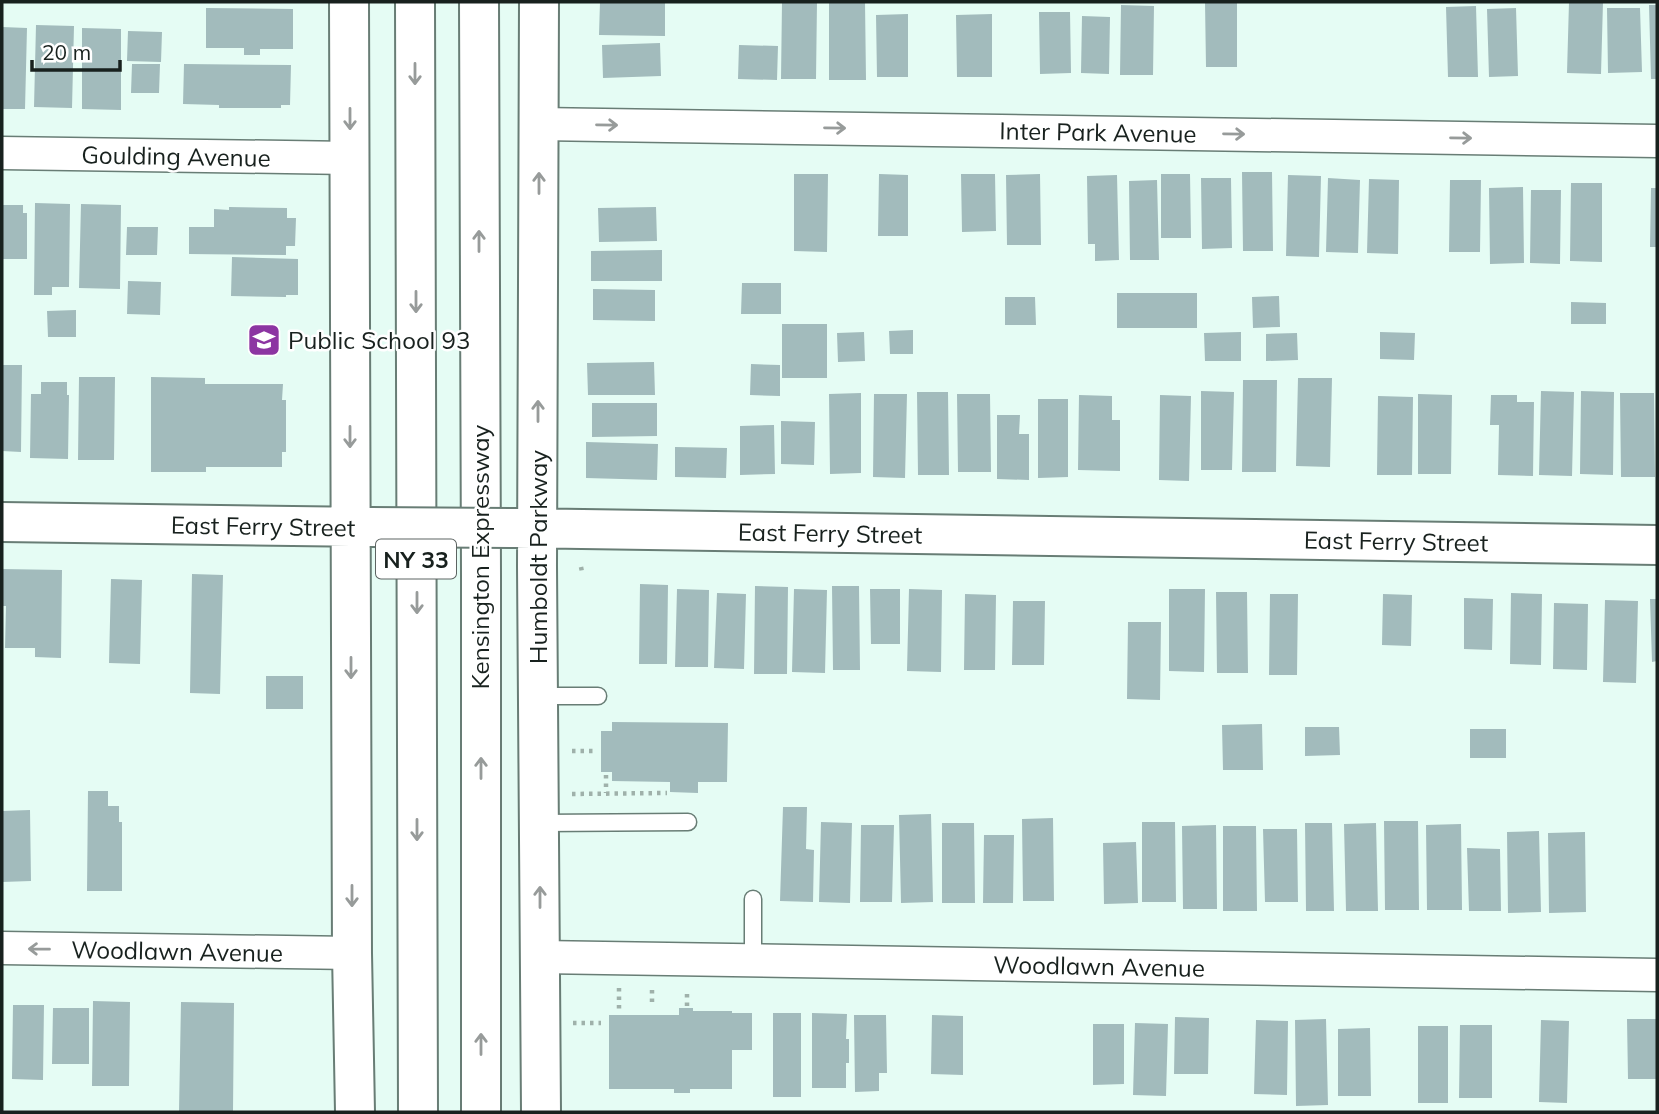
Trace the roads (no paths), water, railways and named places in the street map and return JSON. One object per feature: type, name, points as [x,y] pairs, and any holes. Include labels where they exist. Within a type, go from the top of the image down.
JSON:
[{"type":"main road","points":[[349,2],[350,158],[361,527],[352,953],[355,1112]]},
{"type":"main road","name":"NY 33","points":[[415,2],[418,1112]]},
{"type":"main road","name":"Kensington Expressway","points":[[479,2],[481,1112]]},
{"type":"main road","name":"Humboldt Parkway","points":[[539,2],[539,124],[527,528],[539,696],[541,1112]]},
{"type":"main road","name":"East Ferry Street","points":[[2,522],[1657,545]]},
{"type":"street","name":"Inter Park Avenue","points":[[539,124],[1657,141]]},
{"type":"street","name":"Goulding Avenue","points":[[2,153],[350,158]]},
{"type":"street","name":"Woodlawn Avenue","points":[[2,948],[352,953]]},
{"type":"street","name":"Woodlawn Avenue","points":[[540,957],[1657,975]]},
{"type":"lane","points":[[539,696],[598,696]]},
{"type":"lane","points":[[540,823],[688,822]]},
{"type":"lane","points":[[753,899],[753,961]]},
{"type":"place","name":"Public School 93","points":[[264,340]]}]
